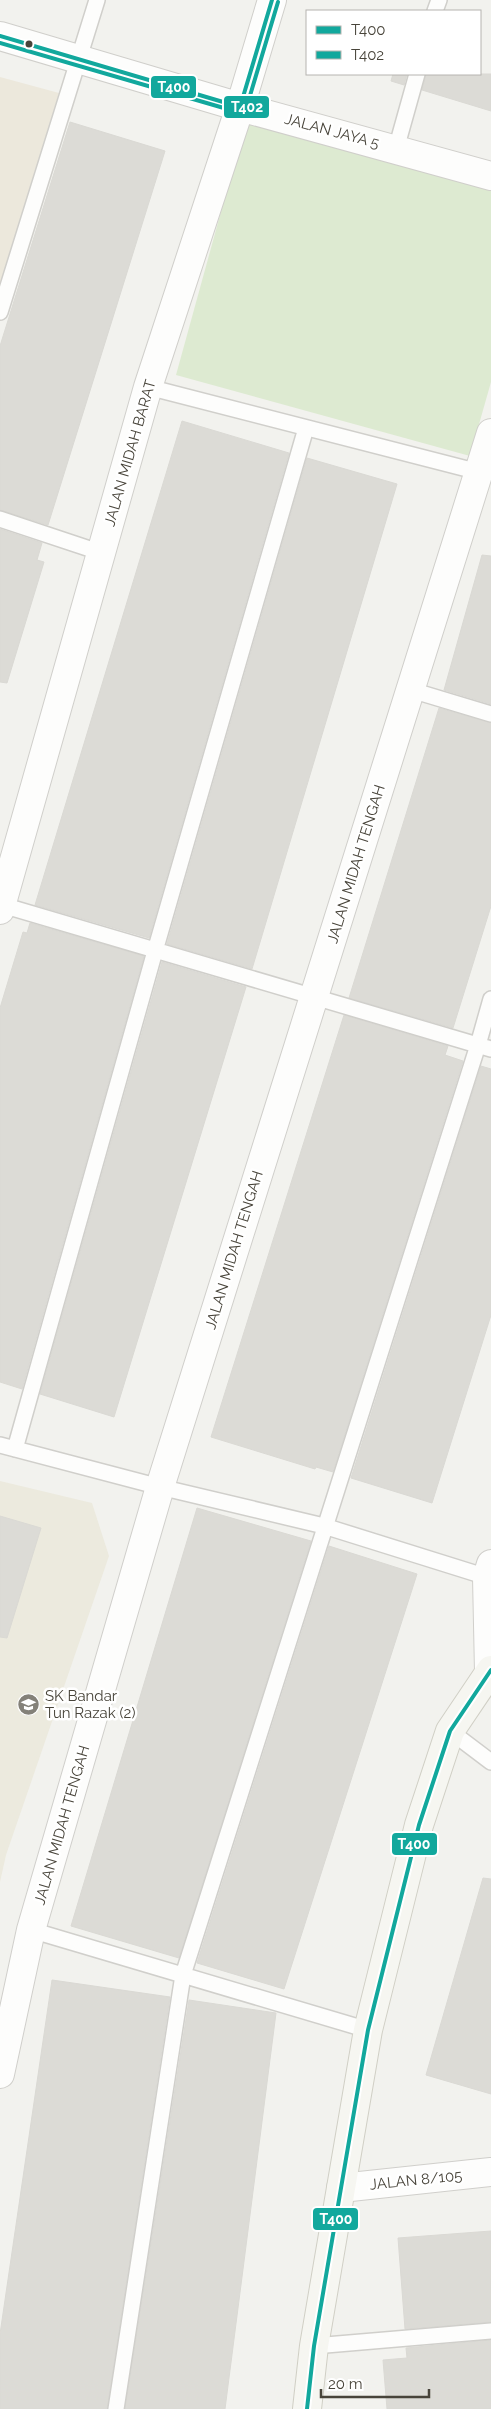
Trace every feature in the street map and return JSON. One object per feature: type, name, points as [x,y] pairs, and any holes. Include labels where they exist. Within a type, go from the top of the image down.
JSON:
[{"type":"street","name":"JALAN MIDAH BARAT","points":[[1,908],[148,387],[240,106],[272,0]]},
{"type":"street","name":"JALAN JAYA 5","points":[[0,36],[240,106],[491,176]]},
{"type":"street","name":"JALAN MIDAH TENGAH","points":[[0,2074],[31,1930],[160,1487],[491,433]]},
{"type":"street","points":[[307,2409],[314,2346],[368,2030],[419,1825],[450,1731],[490,1671],[489,1571]]},
{"type":"street","name":"JALAN 8/105","points":[[340,2188],[491,2172]]},
{"type":"lane","points":[[0,312],[80,60],[97,0]]},
{"type":"lane","points":[[396,149],[417,75]]},
{"type":"lane","points":[[148,387],[479,472]]},
{"type":"lane","points":[[15,1449],[155,951],[306,428]]},
{"type":"lane","points":[[0,520],[102,553]]},
{"type":"lane","points":[[411,690],[491,714]]},
{"type":"lane","points":[[1,908],[485,1047]]},
{"type":"lane","points":[[116,2409],[183,1974],[324,1526],[485,1047],[491,999]]},
{"type":"lane","points":[[0,1445],[160,1487],[324,1526],[489,1571]]},
{"type":"lane","points":[[450,1731],[491,1762]]},
{"type":"lane","points":[[31,1930],[368,2030]]},
{"type":"lane","points":[[314,2346],[491,2332]]},
{"type":"shaded area","points":[[0,77],[59,93],[0,285]]},
{"type":"shaded area","name":"SK Bandar Tun Razak (2)","points":[[0,1481],[92,1503],[109,1556],[6,1855],[0,1882]]},
{"type":"green space","points":[[246,121],[491,189],[491,382],[470,456],[176,375]]},
{"type":"building","points":[[491,74],[491,111],[422,90],[426,75]]},
{"type":"building","points":[[393,75],[407,75],[404,85],[391,81]]},
{"type":"building","points":[[70,122],[165,151],[48,525],[0,510],[0,346]]},
{"type":"building","points":[[182,421],[289,453],[149,938],[35,905]]},
{"type":"building","points":[[307,458],[397,484],[252,969],[167,944]]},
{"type":"building","points":[[0,529],[42,543],[37,560],[44,562],[7,683],[0,682]]},
{"type":"building","points":[[482,555],[491,556],[491,704],[444,690]]},
{"type":"building","points":[[439,708],[491,723],[491,906],[453,1028],[349,998]]},
{"type":"building","points":[[30,923],[144,956],[22,1389],[0,1382],[0,1008],[23,932],[27,933]]},
{"type":"building","points":[[162,962],[246,987],[114,1417],[40,1394]]},
{"type":"building","points":[[344,1015],[448,1046],[445,1055],[463,1061],[333,1472],[316,1467],[315,1469],[211,1437]]},
{"type":"building","points":[[481,1066],[491,1069],[491,1315],[432,1503],[351,1478]]},
{"type":"building","points":[[197,1508],[311,1541],[179,1958],[71,1926]]},
{"type":"building","points":[[0,1516],[41,1528],[7,1638],[0,1637]]},
{"type":"building","points":[[329,1546],[417,1574],[284,1989],[197,1963]]},
{"type":"building","points":[[483,1878],[491,1879],[491,2094],[426,2075]]},
{"type":"building","points":[[52,1980],[170,1997],[107,2409],[0,2409],[0,2334]]},
{"type":"building","points":[[189,2000],[276,2013],[225,2409],[125,2409]]},
{"type":"building","points":[[491,2231],[491,2322],[405,2329],[398,2238]]},
{"type":"building","points":[[491,2340],[491,2409],[387,2409],[383,2360],[407,2358],[406,2348]]},
{"type":"transit line","name":"T400","points":[[0,36],[240,107],[272,0]]},
{"type":"transit line","name":"T402","points":[[0,43],[241,113],[246,109],[278,2]]},
{"type":"transit line","name":"T400","points":[[307,2409],[314,2346],[368,2030],[419,1825],[450,1731],[491,1670]]},
{"type":"place","name":"SK Bandar Tun Razak (2)","points":[[29,1705]]}]
